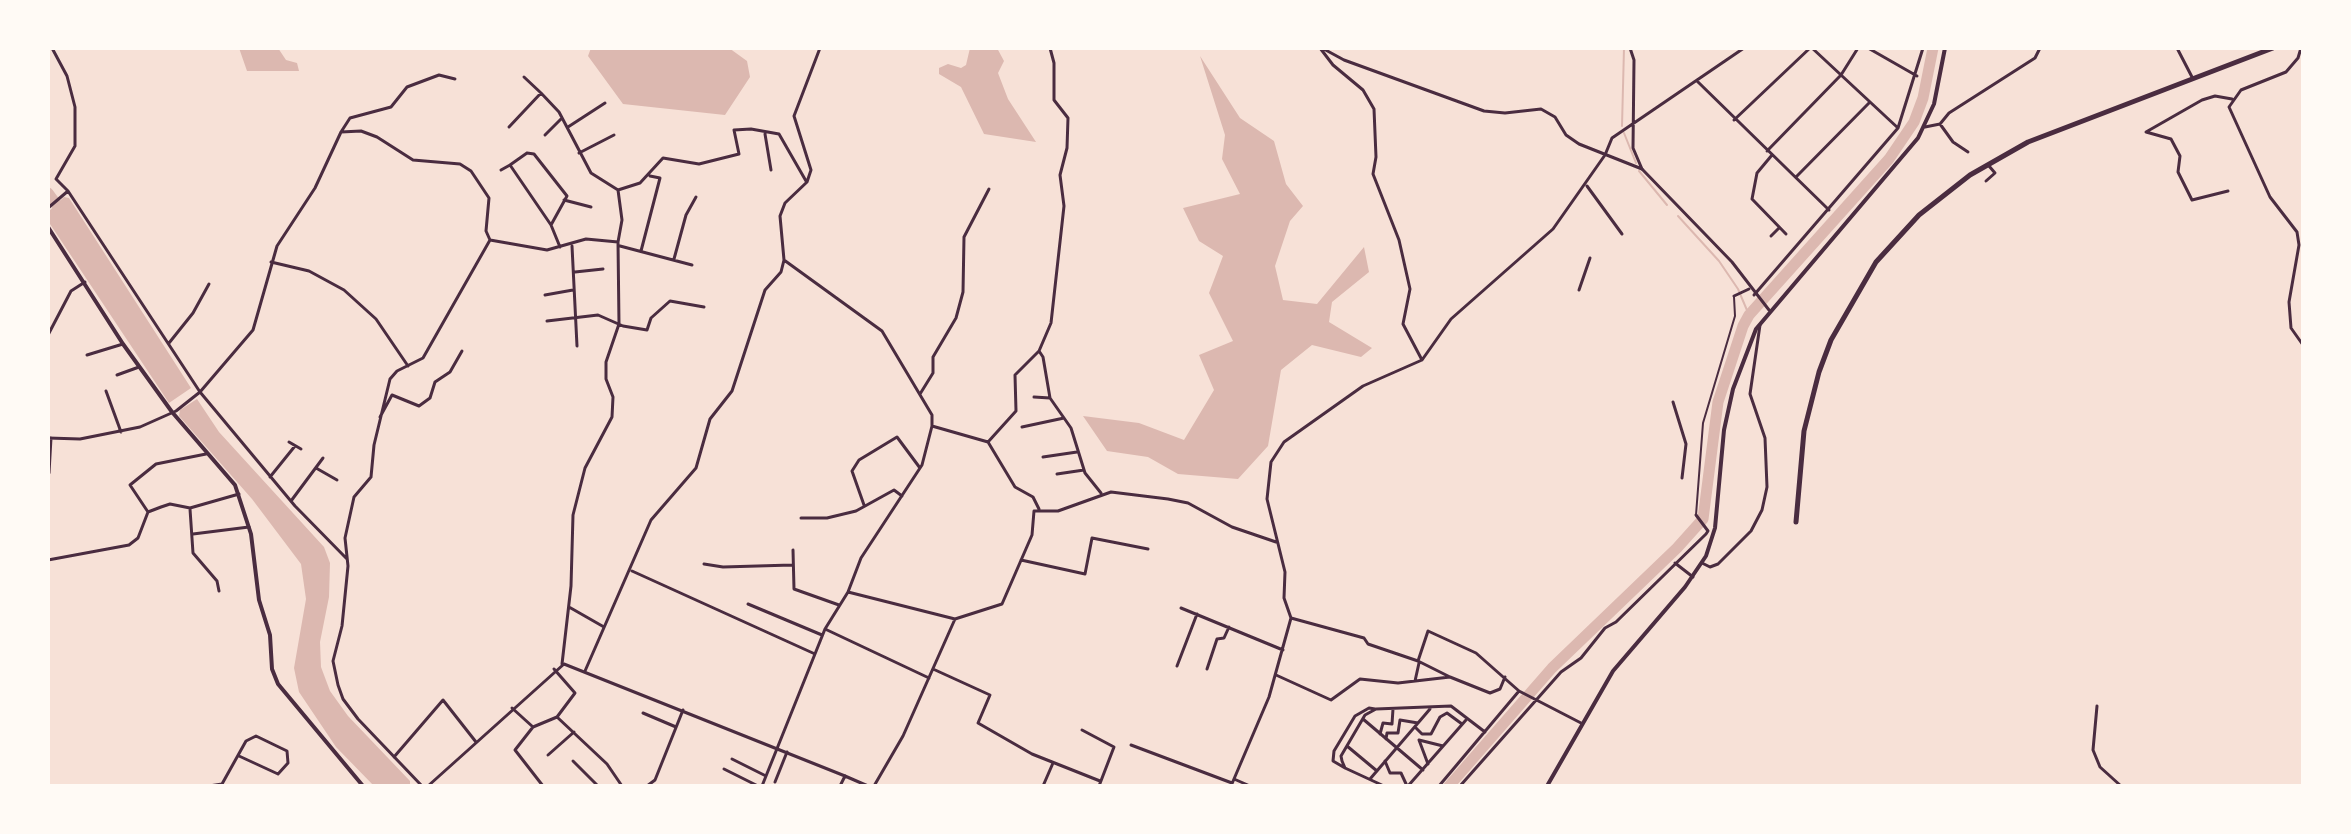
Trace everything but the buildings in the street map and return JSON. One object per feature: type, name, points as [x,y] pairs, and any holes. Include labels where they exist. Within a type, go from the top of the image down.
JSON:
[{"type":"highway","points":[[1796,522],[1804,431],[1819,372],[1859,286],[1897,237],[1944,193],[1998,157],[2273,48]]},
{"type":"main road","points":[[1547,786],[1613,671],[1702,563],[1715,528],[1724,430],[1733,389],[1760,322],[1768,309],[1912,147],[1925,127],[1945,48]]},
{"type":"main road","points":[[48,227],[123,344],[239,494],[249,527],[259,600],[270,635],[272,669],[278,684],[363,786]]},
{"type":"street","points":[[52,48],[67,76],[75,107],[75,146],[56,179],[68,191],[198,394],[291,501],[347,559]]},
{"type":"street","points":[[585,671],[651,520],[696,468],[710,419],[732,391],[765,290],[781,272],[784,260],[780,216],[785,203],[807,182],[811,170],[794,116],[820,48]]},
{"type":"street","points":[[988,442],[1016,411],[1015,375],[1039,351],[1051,323],[1064,206],[1060,175],[1067,148],[1068,118],[1054,100],[1054,63],[1050,48]]},
{"type":"street","points":[[1321,48],[1344,60],[1484,111],[1505,113],[1541,109],[1555,117],[1566,135],[1579,144],[1642,169]]},
{"type":"street","points":[[1321,48],[1333,65],[1363,90],[1374,109],[1376,157],[1373,174],[1399,240],[1410,289],[1403,324],[1422,360]]},
{"type":"street","points":[[1630,48],[1634,60],[1633,148],[1642,169],[1732,262],[1755,297],[1768,309]]},
{"type":"street","points":[[1232,783],[1276,675],[1291,618],[1284,598],[1285,572],[1267,499],[1268,475],[1284,442],[1363,386],[1422,360],[1451,319],[1487,284],[1541,242],[1586,184],[1612,138],[1744,48]]},
{"type":"street","points":[[1734,120],[1811,48],[1898,128]]},
{"type":"street","points":[[1767,151],[1841,75],[1858,48]]},
{"type":"street","points":[[1868,48],[1917,76]]},
{"type":"street","points":[[1755,297],[1898,128],[1917,76],[1923,48]]},
{"type":"street","points":[[1925,127],[1940,124],[1949,113],[2035,58],[2040,48]]},
{"type":"street","points":[[2177,48],[2193,78]]},
{"type":"street","points":[[2301,48],[2298,58],[2286,72],[2241,90],[2232,99],[2231,115],[2270,197],[2297,232],[2299,245],[2289,302],[2291,328],[2303,345]]},
{"type":"street","points":[[49,473],[50,438],[80,439],[121,432],[174,412],[198,394],[253,330],[271,262],[283,234],[315,188],[350,118],[391,107],[407,87],[439,75],[455,79]]},
{"type":"street","points":[[524,77],[541,93],[567,127],[591,173],[618,190]]},
{"type":"street","points":[[1697,81],[1829,210]]},
{"type":"street","points":[[509,127],[541,93]]},
{"type":"street","points":[[2228,191],[2192,200],[2178,172],[2180,156],[2171,139],[2146,132],[2202,100],[2215,96],[2232,99]]},
{"type":"street","points":[[567,127],[605,103]]},
{"type":"street","points":[[1795,178],[1869,103]]},
{"type":"street","points":[[545,135],[561,119]]},
{"type":"street","points":[[1940,124],[1953,142],[1968,152]]},
{"type":"street","points":[[650,176],[653,165],[663,158],[699,164],[739,154],[734,130],[779,134],[807,182]]},
{"type":"street","points":[[341,132],[361,131],[413,160],[460,164],[471,171],[489,198],[486,231],[490,240]]},
{"type":"street","points":[[764,132],[771,170]]},
{"type":"street","points":[[579,153],[614,135]]},
{"type":"street","points":[[501,170],[527,153],[534,154],[567,196],[551,225]]},
{"type":"street","points":[[1772,155],[1757,173],[1752,199],[1786,234]]},
{"type":"street","points":[[510,165],[551,225],[560,247]]},
{"type":"street","points":[[1986,181],[1995,173],[1989,166]]},
{"type":"street","points":[[618,190],[650,176],[660,178],[641,251]]},
{"type":"street","points":[[1586,184],[1622,234]]},
{"type":"street","points":[[920,394],[933,373],[933,357],[956,318],[963,292],[964,237],[989,189]]},
{"type":"street","points":[[562,664],[569,606],[573,520],[585,468],[612,417],[613,397],[606,379],[606,362],[619,324],[622,220],[618,190]]},
{"type":"street","points":[[48,208],[68,191]]},
{"type":"street","points":[[674,259],[686,215],[696,197]]},
{"type":"street","points":[[564,200],[591,207]]},
{"type":"street","points":[[1771,236],[1779,228]]},
{"type":"street","points":[[490,240],[547,250],[590,239],[692,265]]},
{"type":"street","points":[[422,786],[343,699],[335,674],[334,647],[342,626],[347,559],[345,538],[354,500],[371,477],[380,417],[390,379],[423,358],[490,240]]},
{"type":"street","points":[[572,244],[577,346]]},
{"type":"street","points":[[1579,290],[1590,258]]},
{"type":"street","points":[[724,769],[760,786],[822,635],[848,592],[861,558],[920,468],[932,426],[932,415],[882,331],[784,260]]},
{"type":"street","points":[[271,262],[309,271],[344,290],[376,319],[408,366]]},
{"type":"street","points":[[575,272],[603,269]]},
{"type":"street","points":[[48,335],[71,291],[85,282]]},
{"type":"street","points":[[168,344],[193,313],[209,284]]},
{"type":"street","points":[[1460,786],[1535,699],[1706,534],[1705,526],[1696,515],[1703,423],[1735,316],[1736,295],[1749,289]]},
{"type":"street","points":[[545,295],[575,290]]},
{"type":"street","points":[[547,321],[598,315],[619,324],[647,330],[651,318],[670,301],[704,307]]},
{"type":"street","points":[[1702,563],[1710,567],[1718,564],[1751,531],[1762,510],[1767,487],[1765,438],[1750,394],[1760,322]]},
{"type":"street","points":[[87,355],[123,344]]},
{"type":"street","points":[[380,417],[392,395],[419,406],[430,398],[435,382],[450,372],[462,351]]},
{"type":"street","points":[[1039,351],[1043,357],[1050,398],[1064,418],[1084,470],[1101,493]]},
{"type":"street","points":[[117,375],[140,366]]},
{"type":"street","points":[[106,391],[121,432]]},
{"type":"street","points":[[1034,397],[1050,398]]},
{"type":"street","points":[[1673,402],[1686,444],[1682,478]]},
{"type":"street","points":[[1022,427],[1064,418]]},
{"type":"street","points":[[932,426],[988,442],[1015,487],[1033,497],[1040,510]]},
{"type":"street","points":[[864,505],[852,471],[859,460],[897,437],[920,468]]},
{"type":"street","points":[[289,442],[301,449]]},
{"type":"street","points":[[270,477],[295,446]]},
{"type":"street","points":[[1043,457],[1077,452]]},
{"type":"street","points":[[148,512],[130,485],[156,464],[191,460],[206,454]]},
{"type":"street","points":[[291,501],[323,458]]},
{"type":"street","points":[[316,468],[337,480]]},
{"type":"street","points":[[1057,474],[1084,470]]},
{"type":"street","points":[[801,518],[827,518],[856,511],[894,490],[902,496]]},
{"type":"street","points":[[848,592],[955,619],[1002,604],[1032,535],[1034,511],[1072,507],[1101,493],[1188,503],[1244,532],[1276,542]]},
{"type":"street","points":[[48,560],[129,545],[138,538],[148,512],[170,504],[190,508],[239,494]]},
{"type":"street","points":[[190,508],[193,553],[217,581],[219,591]]},
{"type":"street","points":[[192,534],[249,527]]},
{"type":"street","points":[[1021,560],[1085,574],[1092,538],[1148,549]]},
{"type":"street","points":[[793,550],[794,589],[839,605]]},
{"type":"street","points":[[1675,563],[1693,577]]},
{"type":"street","points":[[704,564],[723,567],[792,565]]},
{"type":"street","points":[[631,571],[815,654]]},
{"type":"street","points":[[748,604],[822,635]]},
{"type":"street","points":[[569,606],[604,627]]},
{"type":"street","points":[[1181,608],[1283,650]]},
{"type":"street","points":[[1177,666],[1197,614]]},
{"type":"street","points":[[1291,618],[1364,638],[1368,644],[1490,693],[1500,689],[1505,677]]},
{"type":"street","points":[[874,786],[903,736],[955,619]]},
{"type":"street","points":[[1207,669],[1217,639],[1224,638],[1229,627]]},
{"type":"street","points":[[825,629],[929,678]]},
{"type":"street","points":[[1415,681],[1428,631],[1476,653],[1519,691],[1581,723]]},
{"type":"street","points":[[428,786],[562,664],[868,786]]},
{"type":"street","points":[[543,786],[515,750],[533,727],[557,717],[575,693],[554,669]]},
{"type":"street","points":[[933,669],[990,695],[978,723],[1100,784],[1114,747],[1082,730]]},
{"type":"street","points":[[1276,675],[1331,700],[1360,679],[1388,683],[1450,677]]},
{"type":"street","points":[[1439,786],[1519,691]]},
{"type":"street","points":[[394,758],[443,700],[476,742]]},
{"type":"street","points":[[1384,786],[1333,761],[1334,751],[1355,716],[1369,708],[1430,709],[1451,706],[1485,732]]},
{"type":"street","points":[[2097,706],[2093,750],[2100,767],[2121,786]]},
{"type":"street","points":[[512,708],[533,727]]},
{"type":"street","points":[[1345,768],[1341,756],[1363,719],[1377,709]]},
{"type":"street","points":[[1380,734],[1383,723],[1392,724],[1393,709]]},
{"type":"street","points":[[1370,780],[1430,709]]},
{"type":"street","points":[[647,786],[655,780],[683,710]]},
{"type":"street","points":[[643,713],[676,727]]},
{"type":"street","points":[[1386,739],[1387,733],[1398,733],[1400,720],[1417,725],[1422,734],[1431,734],[1437,728],[1437,720],[1447,713],[1462,724]]},
{"type":"street","points":[[557,717],[607,764],[620,785]]},
{"type":"street","points":[[1363,719],[1423,770]]},
{"type":"street","points":[[1385,761],[1390,773],[1401,773],[1407,786],[1466,720]]},
{"type":"street","points":[[548,755],[574,732]]},
{"type":"street","points":[[209,786],[221,785],[246,741],[256,736],[287,751],[288,763],[278,774],[239,756]]},
{"type":"street","points":[[1428,764],[1419,740],[1443,746]]},
{"type":"street","points":[[1131,745],[1232,783],[1250,786]]},
{"type":"street","points":[[1347,746],[1377,771]]},
{"type":"street","points":[[775,782],[787,752]]},
{"type":"street","points":[[732,759],[765,775]]},
{"type":"street","points":[[573,761],[598,786]]},
{"type":"street","points":[[1043,786],[1053,763]]},
{"type":"street","points":[[840,786],[845,776]]},
{"type":"shaded area","points":[[239,48],[278,48],[286,60],[297,63],[299,71],[247,71]]},
{"type":"shaded area","points":[[591,48],[729,48],[747,61],[750,77],[725,115],[623,104],[588,56]]},
{"type":"shaded area","points":[[970,48],[997,48],[1004,61],[998,73],[1008,99],[1036,142],[984,134],[961,87],[939,74],[939,68],[948,64],[961,68],[966,65]]},
{"type":"shaded area","points":[[1200,56],[1240,118],[1274,141],[1286,184],[1303,206],[1290,221],[1275,266],[1283,300],[1317,304],[1364,247],[1369,272],[1332,302],[1329,322],[1372,348],[1361,357],[1312,345],[1281,370],[1268,446],[1238,479],[1178,474],[1148,457],[1107,451],[1083,416],[1139,423],[1184,440],[1214,390],[1199,355],[1233,341],[1209,293],[1223,256],[1199,241],[1183,208],[1240,194],[1222,159],[1225,135]]},
{"type":"shaded area","points":[[64,197],[69,198],[191,388],[169,403],[48,221],[48,212]]},
{"type":"shaded area","points":[[197,399],[219,432],[324,547],[330,563],[329,597],[320,642],[321,667],[330,691],[348,716],[410,781],[410,786],[374,786],[336,747],[299,692],[294,668],[306,599],[301,564],[252,499],[179,416],[180,410]]},
{"type":"waterway","points":[[1622,126],[1624,48]]},
{"type":"waterway","points":[[1449,786],[1552,668],[1703,519],[1718,402],[1743,326],[1749,315],[1889,159],[1914,122],[1923,98],[1933,48]]},
{"type":"waterway","points":[[1624,133],[1636,163]]},
{"type":"waterway","points":[[1639,171],[1667,205]]},
{"type":"waterway","points":[[48,193],[62,212]]},
{"type":"waterway","points":[[1678,216],[1719,261],[1738,289],[1749,315]]}]
